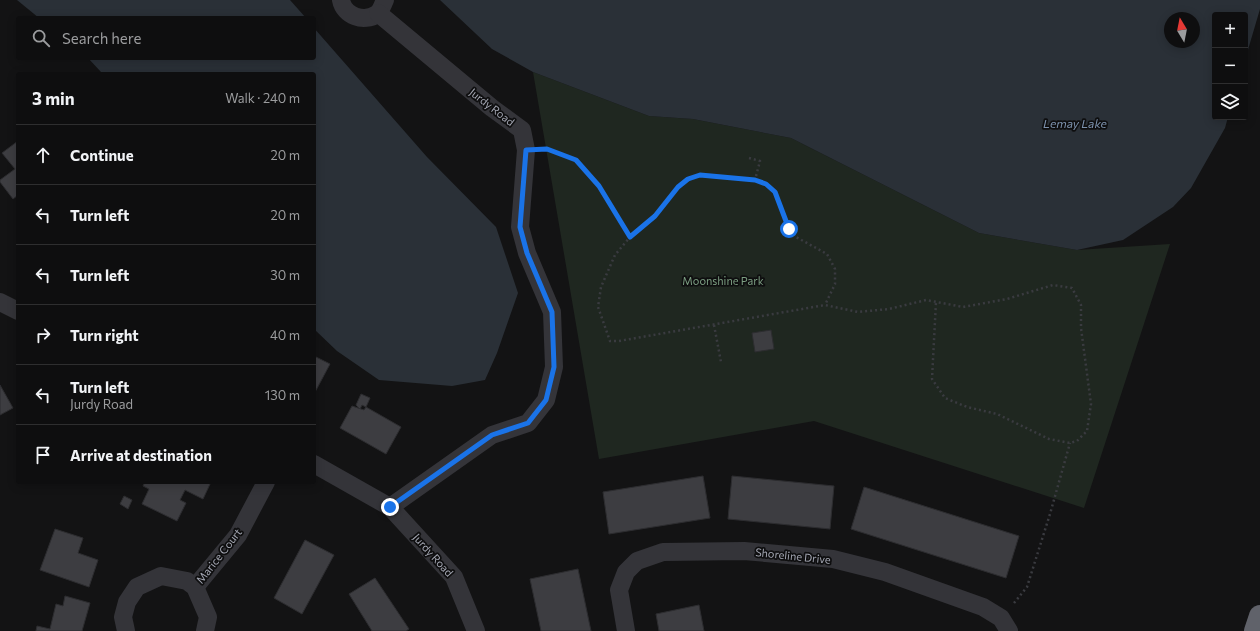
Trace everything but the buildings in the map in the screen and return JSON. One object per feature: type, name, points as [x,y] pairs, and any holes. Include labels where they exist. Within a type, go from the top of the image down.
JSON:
[{"type":"highway","points":[[1255,631],[1260,616]]},
{"type":"street","name":"Jurdy Road","points":[[341,0],[342,5],[349,14],[360,18],[369,18],[382,6],[492,108],[522,130],[526,150],[520,227],[527,253],[552,312],[554,367],[546,400],[528,423],[492,435],[390,507]]},
{"type":"street","points":[[0,302],[16,310]]},
{"type":"street","name":"Jurdy Road","points":[[316,465],[390,507],[454,577],[476,631]]},
{"type":"street","name":"Marice Court","points":[[195,588],[238,535],[265,484]]},
{"type":"street","name":"Shoreline Drive","points":[[626,631],[619,590],[626,572],[637,561],[663,552],[744,551],[833,559],[885,572],[983,607],[1005,625]]},
{"type":"street","name":"Marice Court","points":[[126,631],[123,617],[127,602],[137,587],[160,576],[186,581],[195,588],[208,617],[205,631]]},
{"type":"path","points":[[526,150],[547,149],[576,160],[599,186],[630,237]]},
{"type":"path","points":[[749,158],[760,161],[755,180]]},
{"type":"path","points":[[825,306],[835,284],[835,268],[827,254],[796,237],[789,229],[775,192],[766,184],[755,180],[700,175],[688,179],[678,187],[655,216],[630,237],[614,255],[601,286],[598,307],[610,341],[619,341],[825,306],[858,312],[889,309],[926,300],[962,307],[1007,299],[1052,286],[1072,288],[1081,305],[1081,328],[1091,404],[1087,431],[1077,441],[1070,443],[1049,439],[997,414],[967,407],[945,398],[932,379],[936,302]]},
{"type":"path","points":[[714,325],[721,362]]},
{"type":"path","points":[[1005,625],[1028,588],[1070,443]]},
{"type":"green space","name":"Moonshine Park","points":[[533,72],[649,116],[693,119],[791,138],[979,233],[1077,250],[1170,244],[1084,508],[814,421],[599,459]]},
{"type":"water","points":[[17,0],[290,0],[304,16],[37,16]]},
{"type":"water","name":"Lemay Lake","points":[[440,0],[1260,0],[1260,9],[1248,50],[1248,12],[1212,12],[1212,120],[1227,120],[1225,128],[1191,188],[1173,207],[1123,240],[1077,250],[979,233],[791,138],[693,119],[649,116],[533,72],[492,49]]},
{"type":"water","points":[[316,30],[427,157],[496,227],[518,293],[497,353],[485,380],[452,386],[379,380],[337,351],[316,331],[316,72],[101,72],[90,60],[316,60]]},
{"type":"route","points":[[390,507],[492,435],[528,423],[546,400],[554,367],[552,312],[527,253],[520,227],[526,150],[547,149],[576,160],[599,186],[630,237],[655,216],[678,187],[688,179],[700,175],[755,180],[766,184],[775,192],[789,229]]}]
